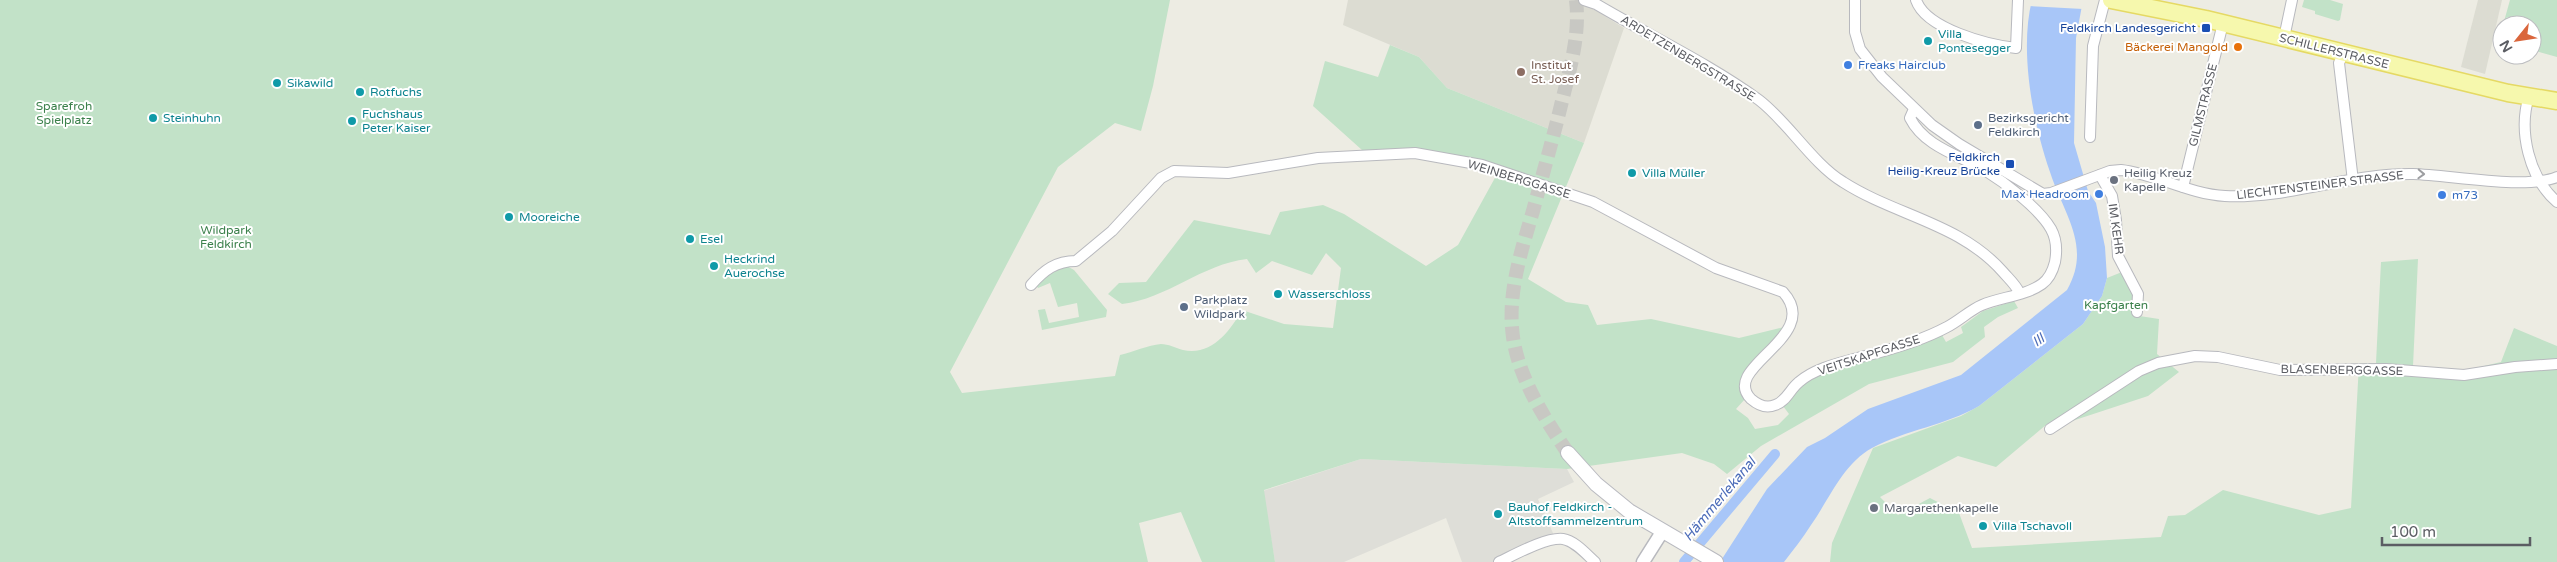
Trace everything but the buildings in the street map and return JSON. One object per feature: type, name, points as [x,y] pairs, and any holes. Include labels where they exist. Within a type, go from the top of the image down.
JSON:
[{"type":"main road","name":"SCHILLERSTRASSE","points":[[2111,0],[2223,23],[2343,54],[2557,101]]},
{"type":"main road","points":[[1568,453],[1596,484],[1616,502],[1662,532],[1716,562]]},
{"type":"street","name":"ARDETZENBERGSTRASSE","points":[[1584,0],[1596,4],[1662,40],[1760,101],[1842,181],[1884,204],[1955,233],[1970,242],[1992,259],[2019,292]]},
{"type":"street","points":[[1854,0],[1855,32],[1860,49],[1873,68],[1914,109],[1910,118],[1922,135],[1983,170],[2008,187],[2045,220],[2051,229],[2055,239],[2055,262],[2048,279],[2035,288],[2019,292]]},
{"type":"street","points":[[1916,0],[1923,13],[1957,34],[2016,48],[2018,0]]},
{"type":"street","points":[[2090,138],[2093,46],[2104,0]]},
{"type":"street","points":[[2284,38],[2292,0]]},
{"type":"street","name":"GILMSTRASSE","points":[[2183,187],[2223,23]]},
{"type":"street","points":[[2343,54],[2339,63],[2353,181]]},
{"type":"street","points":[[2528,96],[2524,121],[2527,146],[2541,182],[2557,202]]},
{"type":"street","name":"LIECHTENSTEINER STRASSE","points":[[1914,109],[1959,144],[2047,193],[2121,170],[2222,196],[2249,196],[2387,175],[2411,174],[2541,182],[2557,177]]},
{"type":"street","name":"WEINBERGGASSE","points":[[1031,285],[1051,266],[1063,261],[1076,261],[1112,231],[1161,178],[1174,171],[1228,173],[1318,158],[1416,153],[1482,164],[1593,202],[1716,268],[1783,292],[1792,306],[1793,318],[1779,341],[1748,375],[1745,389],[1752,400]]},
{"type":"street","name":"IM KEHR","points":[[2100,175],[2112,196],[2116,220],[2118,256],[2138,294],[2137,312]]},
{"type":"street","name":"VEITSKAPFGASSE","points":[[1752,400],[1764,407],[1775,406],[1781,403],[1798,382],[1817,371],[1915,342],[1946,327],[1980,306],[2019,292]]},
{"type":"street","name":"BLASENBERGGASSE","points":[[2050,429],[2139,371],[2158,363],[2195,356],[2218,357],[2280,370],[2386,369],[2464,375],[2515,367],[2557,364]]},
{"type":"street","points":[[1643,562],[1662,532]]},
{"type":"street","points":[[1499,562],[1538,545],[1562,539],[1577,547],[1595,562]]},
{"type":"shaded area","name":"Institut St. Josef","points":[[1348,0],[1572,0],[1585,4],[1624,28],[1584,143],[1447,88],[1419,57],[1343,25]]},
{"type":"shaded area","points":[[2478,0],[2502,0],[2499,15],[2492,15],[2492,44],[2485,74],[2461,67]]},
{"type":"shaded area","points":[[1361,459],[1567,469],[1574,482],[1538,499],[1556,540],[1499,562],[1462,562],[1446,518],[1344,562],[1275,562],[1263,491]]},
{"type":"green space","points":[[0,0],[1170,0],[1153,86],[1141,131],[1115,123],[1058,167],[950,372],[962,393],[1115,376],[1120,355],[1161,344],[1193,351],[1211,346],[1226,333],[1242,310],[1284,324],[1333,328],[1341,268],[1326,253],[1312,275],[1272,261],[1256,273],[1247,259],[1215,267],[1154,296],[1138,301],[1122,304],[1108,294],[1119,283],[1146,282],[1194,220],[1270,235],[1280,212],[1323,205],[1344,214],[1426,266],[1458,245],[1496,176],[1470,167],[1415,156],[1372,159],[1313,106],[1325,61],[1378,77],[1390,45],[1419,57],[1447,88],[1584,143],[1528,279],[1566,302],[1588,305],[1597,325],[1651,319],[1739,338],[1784,327],[1754,360],[1747,369],[1743,379],[1742,389],[1745,399],[1736,409],[1748,418],[1755,429],[1778,425],[1789,414],[1783,406],[1801,386],[1819,375],[1917,346],[1942,335],[1946,342],[1963,333],[1961,327],[1983,311],[2014,301],[2018,308],[1998,317],[1984,327],[1985,337],[1953,362],[1869,384],[1761,446],[1727,474],[1714,464],[1682,453],[1567,469],[1361,459],[1264,490],[1275,562],[1202,562],[1181,512],[1139,523],[1148,562],[0,562]]},
{"type":"green space","points":[[2304,0],[2330,0],[2343,4],[2340,20],[2315,14],[2315,11],[2302,7]]},
{"type":"green space","points":[[2510,0],[2557,0],[2557,57],[2542,53],[2542,15],[2506,15]]},
{"type":"green space","name":"Kapfgarten","points":[[2418,259],[2413,366],[2463,371],[2501,362],[2514,328],[2557,346],[2557,562],[1830,562],[1832,543],[1873,448],[1961,416],[1979,406],[2083,324],[2102,296],[2107,278],[2122,272],[2133,292],[2133,315],[2159,319],[2157,354],[2179,372],[2148,396],[2069,422],[2047,424],[1996,467],[1958,456],[1880,497],[1898,515],[1930,498],[1959,513],[1972,548],[2161,537],[2168,516],[2185,515],[2223,490],[2319,515],[2351,508],[2359,364],[2376,363],[2381,262]]},
{"type":"green space","points":[[1065,265],[1074,270],[1107,310],[1106,317],[1042,330],[1038,310],[1045,309],[1049,323],[1079,317],[1077,303],[1058,307],[1050,283],[1038,288],[1036,285],[1052,270]]},
{"type":"water","name":"Ill","points":[[2032,0],[2083,0],[2076,38],[2074,143],[2088,191],[2096,203],[2105,247],[2107,278],[2102,296],[2083,324],[1979,406],[1953,418],[1885,442],[1862,455],[1845,472],[1808,530],[1784,562],[1720,562],[1767,489],[1807,447],[1825,438],[1868,409],[1961,375],[2067,290],[2074,274],[2077,259],[2076,245],[2073,231],[2050,172],[2033,109],[2027,42],[2028,20]]},
{"type":"pier","points":[[2029,0],[2086,0],[2083,9],[2028,6]]},
{"type":"waterway","name":"Hämmerlekanal","points":[[1684,562],[1775,454]]},
{"type":"tunnel","points":[[1568,453],[1534,398],[1521,368],[1513,337],[1512,305],[1516,273],[1572,61],[1577,25],[1576,0]]},
{"type":"place","name":"Feldkirch Landesgericht","points":[[2206,28]]},
{"type":"place","name":"Villa Pontesegger","points":[[1928,41]]},
{"type":"place","name":"Bäckerei Mangold","points":[[2238,47]]},
{"type":"place","name":"Freaks Hairclub","points":[[1848,65]]},
{"type":"place","name":"Institut St. Josef","points":[[1521,72]]},
{"type":"place","name":"Sikawild","points":[[277,83]]},
{"type":"place","name":"Rotfuchs","points":[[360,92]]},
{"type":"place","name":"Steinhuhn","points":[[153,118]]},
{"type":"place","name":"Fuchshaus Peter Kaiser","points":[[352,121]]},
{"type":"place","name":"Bezirksgericht Feldkirch","points":[[1978,125]]},
{"type":"place","name":"Feldkirch Heilig-Kreuz Brücke","points":[[2010,164]]},
{"type":"place","name":"Villa Müller","points":[[1632,173]]},
{"type":"place","name":"Heilig Kreuz Kapelle","points":[[2114,180]]},
{"type":"place","name":"Max Headroom","points":[[2099,194]]},
{"type":"place","name":"m73","points":[[2442,195]]},
{"type":"place","name":"Mooreiche","points":[[509,217]]},
{"type":"place","name":"Esel","points":[[690,239]]},
{"type":"place","name":"Heckrind Auerochse","points":[[714,266]]},
{"type":"place","name":"Wasserschloss","points":[[1278,294]]},
{"type":"place","name":"Parkplatz Wildpark","points":[[1184,307]]},
{"type":"place","name":"Margarethenkapelle","points":[[1874,508]]},
{"type":"place","name":"Bauhof Feldkirch - Altstoffsammelzentrum","points":[[1498,514]]},
{"type":"place","name":"Villa Tschavoll","points":[[1983,526]]},
{"type":"park label","name":"Sparefroh Spielplatz","points":[[64,113]]},
{"type":"park label","name":"Wildpark Feldkirch","points":[[226,237]]}]
